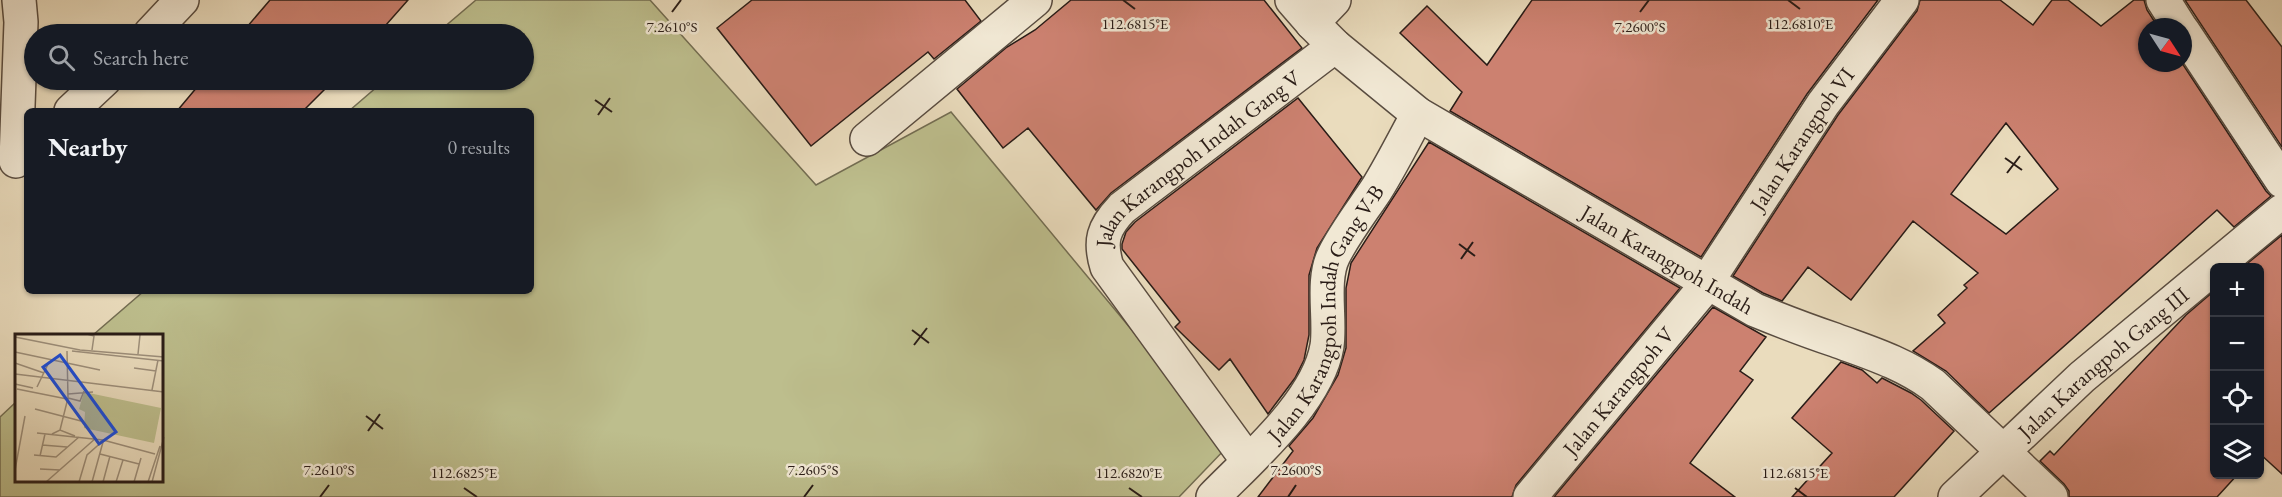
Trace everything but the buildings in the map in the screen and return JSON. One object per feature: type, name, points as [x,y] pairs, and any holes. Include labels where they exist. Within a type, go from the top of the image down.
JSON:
[{"type":"street","points":[[11,156],[21,22],[19,0]]},
{"type":"street","points":[[155,20],[182,0]]},
{"type":"street","points":[[867,139],[1035,0]]},
{"type":"street","points":[[1302,12],[1334,0]]},
{"type":"street","name":"Jalan Karangpoh VI","points":[[1706,283],[1823,104],[1902,0]]},
{"type":"street","points":[[2163,0],[2174,18]]},
{"type":"street","name":"Jalan Karangpoh Indah","points":[[1302,12],[1335,46],[1419,114],[1706,283],[1755,310],[1898,363],[1915,372],[1933,385],[2051,497]]},
{"type":"street","points":[[2192,45],[2282,181]]},
{"type":"street","name":"Jalan Karangpoh Indah Gang V","points":[[1248,461],[1107,267],[1101,248],[1111,220],[1122,208],[1335,46]]},
{"type":"street","points":[[74,108],[93,90]]},
{"type":"street","name":"Jalan Karangpoh Indah Gang V-B","points":[[1213,497],[1295,411],[1323,364],[1327,346],[1329,274],[1333,256],[1378,186],[1419,114]]},
{"type":"street","name":"Jalan Karangpoh Gang III","points":[[1955,497],[2082,377],[2282,211]]},
{"type":"street","name":"Jalan Karangpoh V","points":[[1530,497],[1706,283]]},
{"type":"green space","points":[[476,0],[650,0],[816,185],[951,112],[1228,446],[1179,497],[0,497],[0,417],[15,403],[15,482],[164,482],[164,334],[94,334],[141,294],[534,294],[534,108],[352,108],[373,90],[534,90],[534,24],[448,24]]}]
